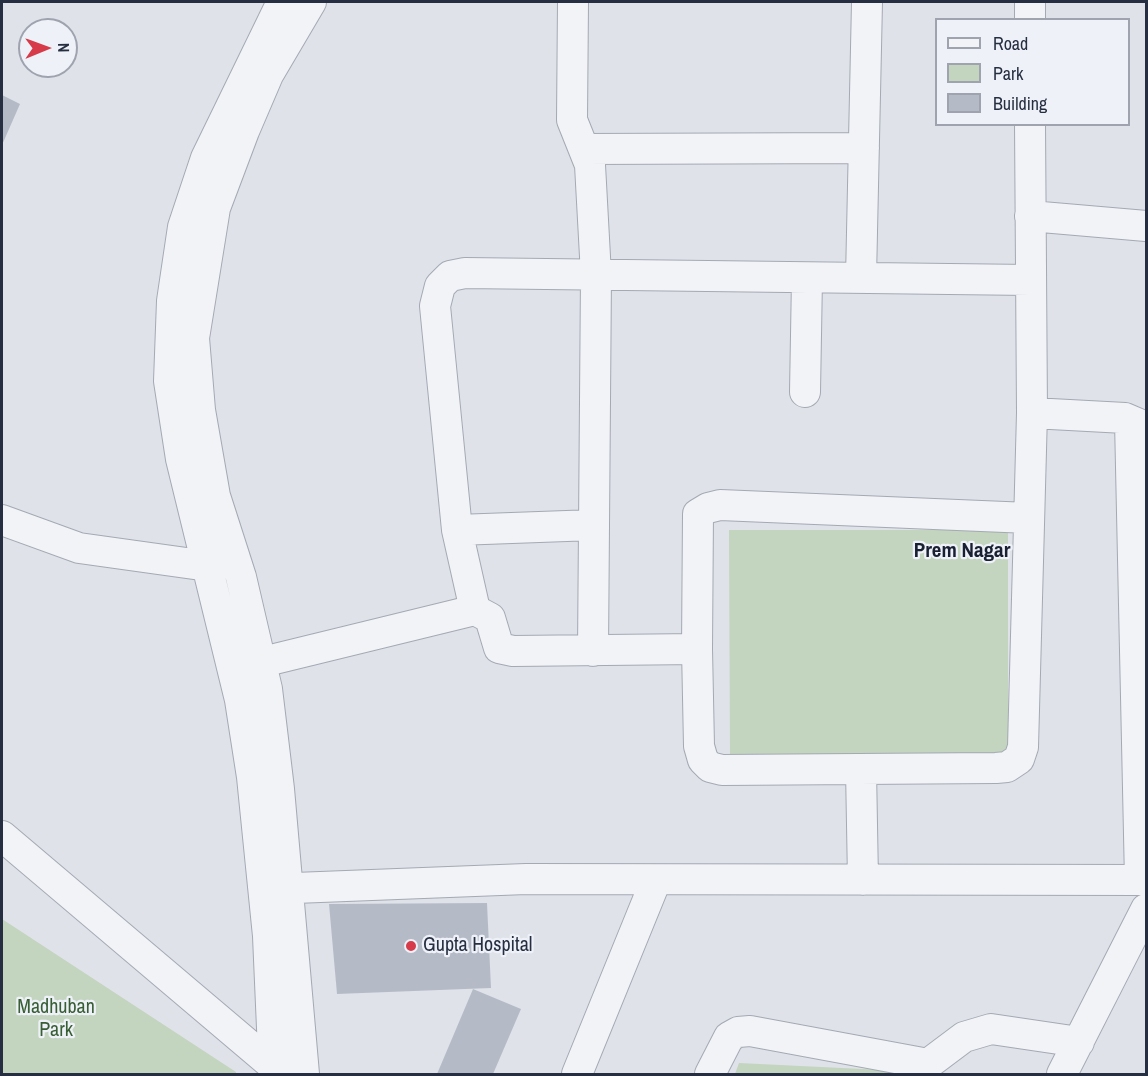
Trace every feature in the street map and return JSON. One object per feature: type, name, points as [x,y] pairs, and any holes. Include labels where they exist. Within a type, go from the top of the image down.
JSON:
[{"type":"street","points":[[282,2],[206,158],[183,227],[172,301],[169,381],[181,459],[208,566],[247,666],[267,689],[275,888],[304,1074]]},
{"type":"street","points":[[247,666],[241,578],[215,496],[200,410],[194,338],[201,283],[215,208],[268,75],[311,2]]},
{"type":"street","points":[[573,2],[572,120],[590,165],[596,275],[593,651]]},
{"type":"street","points":[[861,278],[867,2]]},
{"type":"street","points":[[1030,2],[1030,18]]},
{"type":"street","points":[[1029,518],[720,506],[708,508],[698,514],[696,528],[697,649],[699,746],[703,760],[710,767],[722,770],[996,768],[1007,766],[1019,759],[1023,747],[1032,413],[1030,126]]},
{"type":"street","points":[[584,149],[864,148]]},
{"type":"street","points":[[1030,216],[1146,226]]},
{"type":"street","points":[[475,610],[457,530],[435,306],[440,286],[450,276],[465,273],[1030,280]]},
{"type":"street","points":[[805,392],[807,278]]},
{"type":"street","points":[[1032,413],[1085,414],[1138,424],[1144,890],[1079,1042],[1062,1074]]},
{"type":"street","points":[[2,520],[79,548],[208,566]]},
{"type":"street","points":[[457,530],[594,525]]},
{"type":"street","points":[[247,666],[475,610],[490,618],[495,640],[499,648],[505,651],[697,649]]},
{"type":"street","points":[[861,769],[863,880]]},
{"type":"street","points":[[2,836],[277,1072]]},
{"type":"street","points":[[275,888],[526,879],[863,880],[1144,890]]},
{"type":"street","points":[[577,1074],[657,880]]},
{"type":"street","points":[[275,888],[268,936],[277,1072]]},
{"type":"street","points":[[710,1074],[729,1037],[738,1032],[750,1031],[925,1069],[964,1037],[991,1029],[1079,1042]]},
{"type":"green space","points":[[729,530],[1008,530],[1008,755],[730,755]]},
{"type":"green space","name":"Madhuban Park","points":[[2,919],[236,1072],[236,1074],[2,1074]]},
{"type":"green space","points":[[739,1063],[903,1071],[901,1074],[735,1074]]},
{"type":"building","points":[[2,95],[20,104],[2,145]]},
{"type":"building","name":"Gupta Hospital","points":[[487,903],[491,988],[337,994],[329,904]]},
{"type":"building","points":[[473,989],[521,1009],[493,1074],[437,1074]]},
{"type":"place","name":"Gupta Hospital","points":[[411,946]]},
{"type":"district","name":"Prem Nagar","points":[[962,551]]}]
